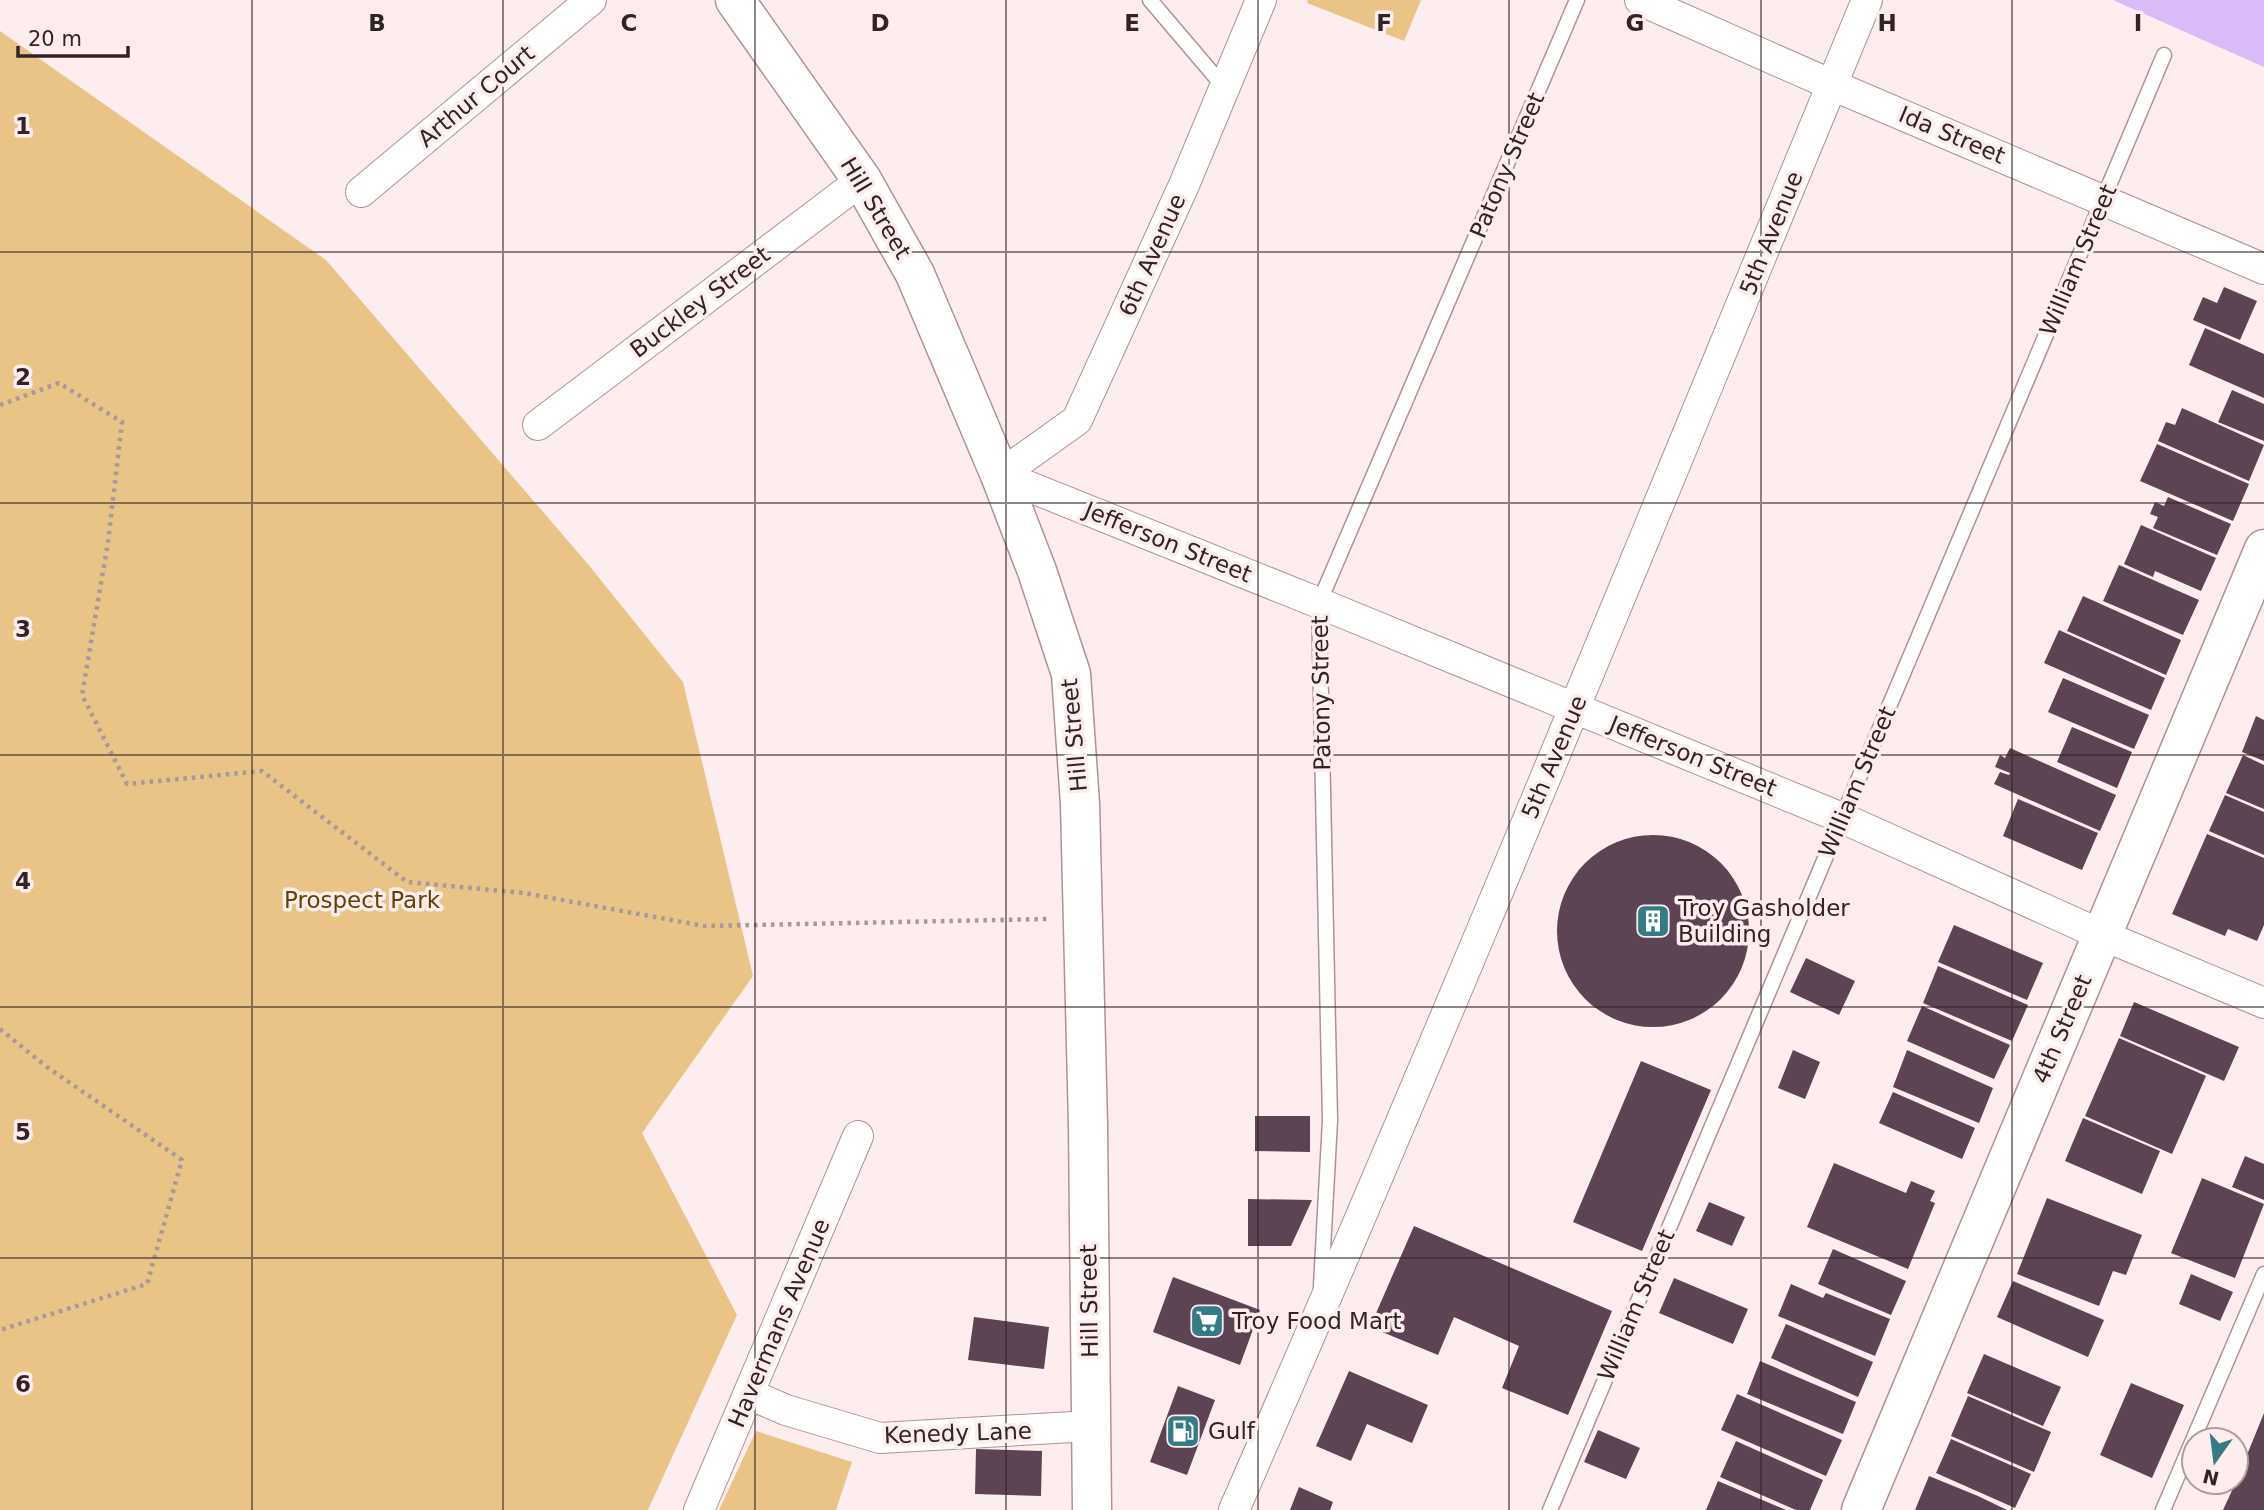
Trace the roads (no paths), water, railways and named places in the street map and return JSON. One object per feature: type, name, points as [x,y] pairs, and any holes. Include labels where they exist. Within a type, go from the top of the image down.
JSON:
[{"type":"street","name":"Arthur Court","points":[[361,191],[591,0]]},
{"type":"street","name":"Hill Street","points":[[735,0],[862,180],[915,274],[1000,475],[1037,571],[1070,674],[1080,804],[1083,918],[1088,1125],[1091,1510]]},
{"type":"street","name":"6th Avenue","points":[[1000,475],[1077,420],[1184,184],[1261,0]]},
{"type":"street","name":"Ida Street","points":[[1640,0],[2264,269]]},
{"type":"street","name":"5th Avenue","points":[[1234,1510],[1575,708],[1867,0]]},
{"type":"street","name":"Buckley Street","points":[[538,425],[862,180]]},
{"type":"street","name":"Jefferson Street","points":[[1000,475],[1320,603],[1842,818],[2102,935],[2264,1003]]},
{"type":"street","name":"4th Street","points":[[1861,1510],[2264,548]]},
{"type":"street","name":"Havermans Avenue","points":[[699,1510],[858,1136]]},
{"type":"street","name":"Kenedy Lane","points":[[749,1394],[786,1410],[880,1438],[1090,1426]]},
{"type":"lane","points":[[1150,0],[1224,87]]},
{"type":"lane","name":"Patony Street","points":[[1320,1313],[1330,1121],[1320,603],[1577,0]]},
{"type":"lane","name":"William Street","points":[[1550,1510],[2164,55]]},
{"type":"lane","points":[[2163,1510],[2264,1274]]},
{"type":"place","name":"Troy Gasholder Building","points":[[1653,921]]},
{"type":"place","name":"Troy Food Mart","points":[[1207,1321]]},
{"type":"place","name":"Gulf","points":[[1183,1431]]},
{"type":"park label","name":"Prospect Park","points":[[362,900]]}]
